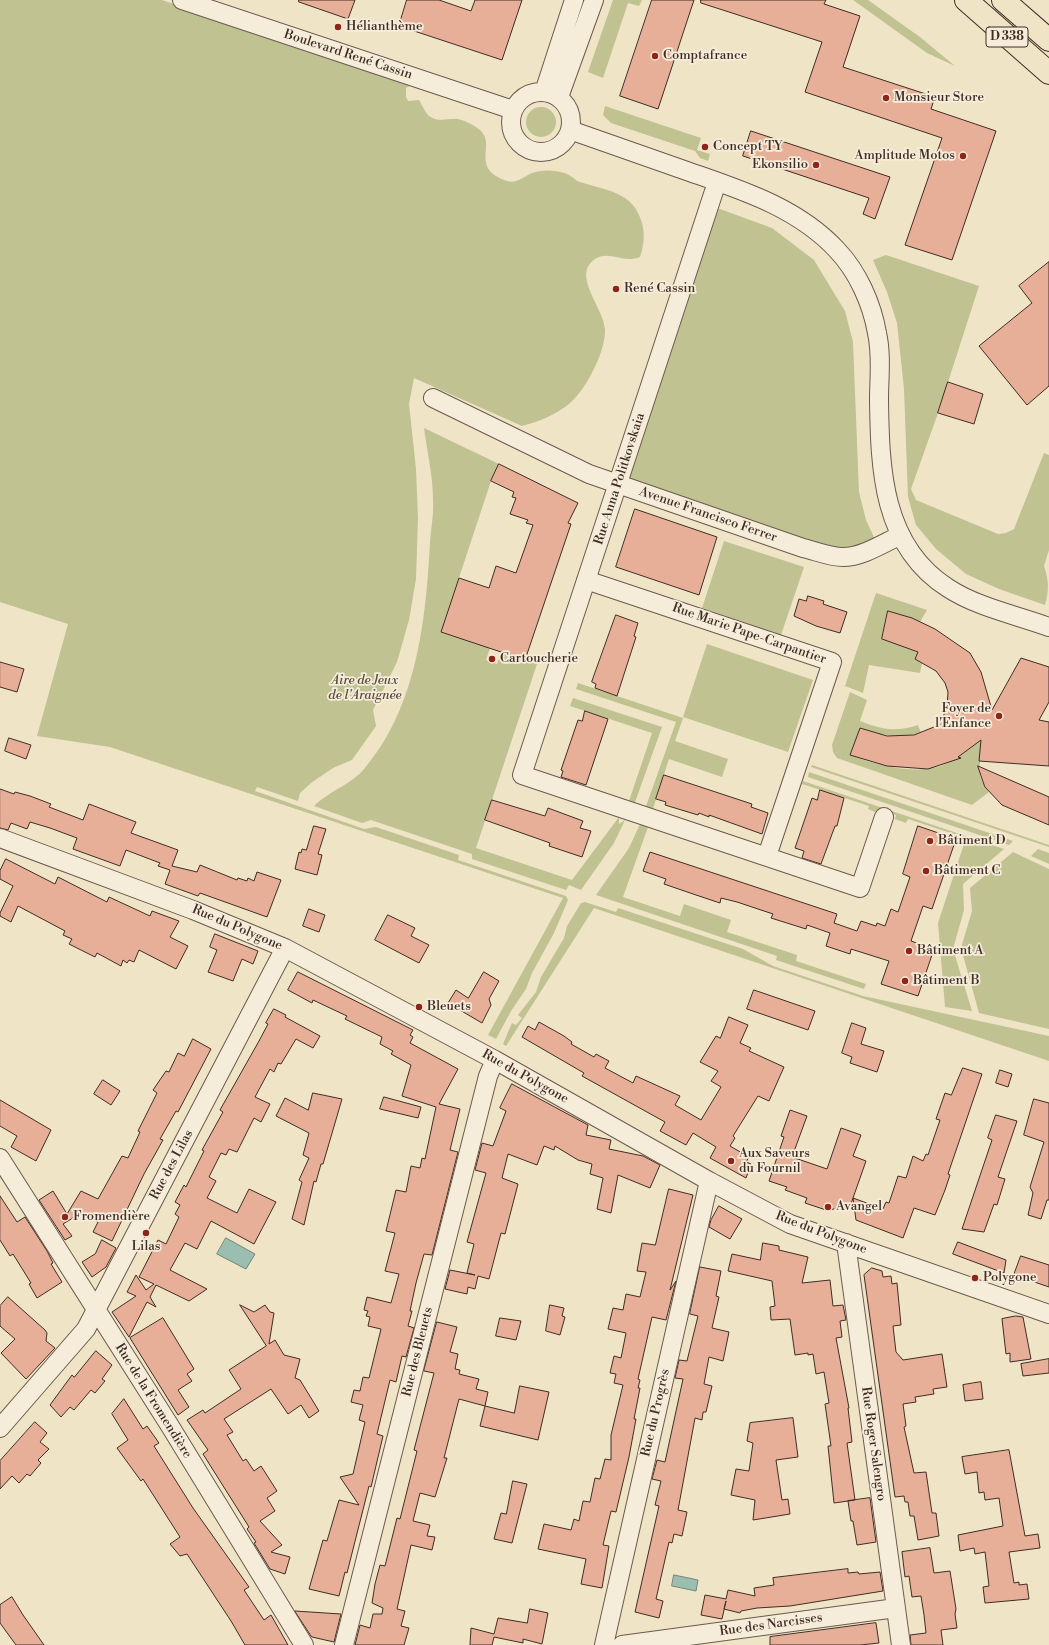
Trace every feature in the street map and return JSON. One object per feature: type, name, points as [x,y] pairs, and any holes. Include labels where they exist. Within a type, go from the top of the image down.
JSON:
[{"type":"main road","name":"D 338","points":[[966,0],[1049,73]]},
{"type":"main road","name":"D 338","points":[[1003,0],[1049,40]]},
{"type":"street","name":"Boulevard René Cassin","points":[[182,0],[514,110]]},
{"type":"street","points":[[551,94],[574,0]]},
{"type":"street","points":[[551,94],[594,0]]},
{"type":"street","points":[[530,94],[551,94],[566,104],[571,114],[572,124],[568,137],[561,146],[541,152],[522,146],[516,138],[512,128],[511,117],[514,110],[521,99],[530,94]]},
{"type":"street","points":[[570,130],[777,205],[808,225],[837,250],[859,281],[870,307],[878,334],[880,367],[881,464],[888,499],[899,536],[916,559],[932,576],[947,588],[965,598],[1049,627]]},
{"type":"street","name":"Rue Anna Politkovskaia","points":[[717,182],[522,775],[767,856]]},
{"type":"street","name":"Avenue Francisco Ferrer","points":[[433,398],[589,474],[803,548],[833,556],[844,557],[856,555],[899,536]]},
{"type":"street","name":"Rue Marie Pape-Carpantier","points":[[586,580],[832,662],[767,856]]},
{"type":"street","points":[[767,856],[860,888],[884,817]]},
{"type":"street","name":"Rue du Polygone","points":[[0,838],[194,910],[286,948],[495,1060],[709,1181],[790,1224],[1049,1314]]},
{"type":"street","name":"Rue des Lilas","points":[[0,1428],[86,1329],[286,948]]},
{"type":"street","name":"Rue des Bleuets","points":[[344,1645],[488,1076],[495,1060]]},
{"type":"street","name":"Rue de la Fromendière","points":[[0,1158],[170,1426],[304,1645]]},
{"type":"street","name":"Rue du Progrès","points":[[604,1645],[709,1181]]},
{"type":"street","name":"Rue Roger Salengro","points":[[846,1243],[901,1645]]},
{"type":"street","name":"Rue des Narcisses","points":[[622,1645],[896,1608]]},
{"type":"green space","name":"Aire de Jeux de l'Araignée","points":[[0,0],[162,0],[413,84],[406,88],[406,97],[408,101],[419,100],[429,116],[439,120],[458,119],[470,123],[480,130],[486,142],[486,163],[489,170],[496,176],[507,181],[514,182],[538,171],[550,170],[562,172],[573,177],[577,181],[617,193],[632,204],[638,212],[643,227],[644,236],[640,257],[628,259],[611,256],[600,257],[595,259],[588,266],[586,274],[587,283],[600,311],[605,329],[604,338],[599,359],[594,370],[582,389],[569,404],[546,418],[522,426],[414,378],[409,404],[416,469],[418,518],[416,579],[409,620],[397,662],[373,710],[376,726],[352,760],[333,768],[311,783],[300,793],[298,801],[257,787],[255,791],[364,829],[376,827],[459,855],[458,860],[566,896],[568,900],[554,933],[532,973],[526,989],[511,1011],[496,1039],[488,1035],[563,898],[110,747],[37,736],[68,624],[0,602]]},
{"type":"green space","points":[[613,0],[642,0],[639,6],[628,3],[603,78],[588,72]]},
{"type":"green space","points":[[853,0],[868,0],[920,37],[955,66],[927,53]]},
{"type":"green space","points":[[605,106],[701,138],[697,150],[710,154],[708,161],[700,158],[695,151],[611,123],[603,115]]},
{"type":"green space","points":[[541,107],[552,111],[556,122],[552,133],[541,137],[530,133],[526,122],[530,111]]},
{"type":"green space","points":[[709,205],[772,228],[814,260],[845,311],[853,342],[859,492],[866,520],[878,546],[856,555],[618,484]]},
{"type":"green space","points":[[886,255],[979,286],[938,413],[911,489],[916,500],[998,534],[1006,533],[1014,529],[1044,453],[1049,455],[1049,550],[1044,566],[1048,586],[1045,605],[999,589],[966,574],[936,549],[916,525],[908,497],[904,389],[897,323],[887,292],[873,260]]},
{"type":"green space","points":[[424,428],[499,464],[491,481],[441,632],[490,648],[486,660],[497,664],[501,652],[537,664],[476,848],[572,880],[619,817],[619,824],[625,820],[614,843],[581,890],[569,885],[566,890],[472,859],[472,854],[371,820],[362,823],[314,806],[359,774],[383,744],[397,718],[416,661],[425,602],[433,510],[433,491]]},
{"type":"green space","points":[[724,541],[804,567],[781,635],[702,608]]},
{"type":"green space","points":[[876,593],[927,610],[920,622],[888,611],[882,638],[918,652],[915,659],[922,663],[920,673],[869,665],[863,693],[845,686]]},
{"type":"green space","points":[[707,644],[813,680],[788,752],[683,717]]},
{"type":"green space","points":[[578,683],[683,718],[675,741],[728,759],[722,777],[669,759],[652,812],[645,809],[676,722],[576,689]]},
{"type":"green space","points":[[850,692],[867,700],[860,721],[888,729],[902,729],[918,725],[921,733],[898,736],[875,733],[860,728],[850,755],[875,763],[903,769],[930,768],[943,765],[954,759],[976,738],[990,739],[983,753],[980,766],[981,778],[989,792],[972,805],[837,758],[833,752],[832,745]]},
{"type":"green space","points":[[573,698],[662,727],[634,805],[628,804],[652,733],[570,706]]},
{"type":"green space","points":[[812,765],[1049,845],[1049,847],[811,767]]},
{"type":"green space","points":[[809,772],[1013,841],[1009,845],[808,777]]},
{"type":"green space","points":[[803,781],[1004,849],[963,884],[964,910],[953,949],[972,1011],[945,1007],[938,923],[966,838],[908,819],[906,823],[895,819],[896,815],[882,811],[880,814],[868,809],[869,806],[802,784]]},
{"type":"green space","points":[[640,824],[648,827],[623,897],[680,916],[684,904],[731,920],[727,932],[797,955],[796,961],[866,984],[864,989],[776,960],[777,956],[596,895],[629,848]]},
{"type":"green space","points":[[1038,849],[1049,853],[1049,864],[1031,856]]},
{"type":"green space","points":[[1013,852],[1049,869],[1049,1029],[979,1013],[961,948],[972,911],[970,888]]},
{"type":"green space","points":[[585,902],[616,912],[618,908],[743,949],[773,966],[863,996],[1049,1036],[1049,1061],[594,908],[506,1046],[503,1044],[512,1023],[516,1025],[522,1018],[518,1015],[536,992],[541,977],[564,938],[567,926],[581,903]]},
{"type":"shaded area","points":[[226,1238],[255,1254],[246,1269],[217,1254]]},
{"type":"shaded area","points":[[674,1575],[698,1580],[696,1591],[672,1586]]},
{"type":"building","points":[[299,0],[355,0],[348,19],[299,2]]},
{"type":"building","points":[[407,0],[439,0],[471,11],[475,0],[522,0],[502,60],[399,26]]},
{"type":"building","name":"Comptafrance","points":[[652,0],[694,0],[658,109],[620,96]]},
{"type":"building","points":[[701,0],[826,0],[824,4],[860,16],[843,67],[935,97],[931,109],[996,131],[952,260],[905,245],[942,138],[805,92],[822,42],[701,3]]},
{"type":"building","points":[[751,131],[890,177],[875,219],[863,214],[869,198],[743,156]]},
{"type":"building","points":[[1049,262],[1049,386],[1027,405],[979,346],[1032,303],[1019,286]]},
{"type":"building","points":[[948,382],[983,394],[974,424],[938,413]]},
{"type":"building","points":[[499,464],[578,503],[568,523],[571,524],[525,660],[441,632],[459,578],[489,588],[496,566],[516,573],[533,525],[526,523],[528,520],[510,514],[516,498],[512,497],[514,492],[491,481]]},
{"type":"building","points":[[635,509],[717,537],[699,595],[616,567]]},
{"type":"building","points":[[808,596],[824,601],[823,604],[847,612],[840,633],[816,626],[794,616],[799,599],[806,601]]},
{"type":"building","name":"Foyer de l'Enfance","points":[[888,611],[912,618],[935,629],[970,653],[981,672],[992,710],[1021,658],[1049,667],[1049,702],[1039,720],[1049,722],[1049,766],[979,761],[981,740],[958,757],[961,758],[928,769],[887,766],[850,755],[860,728],[887,736],[914,735],[934,727],[943,717],[947,707],[948,692],[945,683],[936,671],[915,659],[918,652],[882,639]]},
{"type":"building","points":[[616,615],[638,623],[634,636],[636,637],[617,696],[595,688],[596,684],[592,682]]},
{"type":"building","points":[[0,662],[24,669],[17,692],[0,687]]},
{"type":"building","points":[[585,711],[608,719],[586,785],[561,777],[563,771],[561,770],[578,720],[582,721]]},
{"type":"building","points":[[9,738],[31,745],[26,759],[5,751]]},
{"type":"building","points":[[978,766],[1049,797],[1049,825],[1002,805],[985,787]]},
{"type":"building","points":[[664,775],[752,804],[751,807],[768,813],[762,834],[709,815],[709,817],[699,813],[698,815],[665,805],[666,802],[656,799]]},
{"type":"building","points":[[0,789],[14,794],[15,792],[30,796],[51,804],[49,807],[83,820],[89,804],[136,822],[131,833],[178,850],[172,866],[197,872],[200,865],[237,880],[238,878],[247,881],[248,878],[254,881],[257,872],[281,880],[267,917],[200,893],[198,896],[165,884],[170,870],[158,866],[160,863],[126,850],[120,866],[73,849],[77,838],[50,828],[30,822],[27,829],[11,823],[8,830],[0,828]]},
{"type":"building","points":[[820,790],[844,798],[837,826],[835,826],[821,864],[802,858],[804,851],[795,848],[812,798],[817,800]]},
{"type":"building","points":[[492,800],[545,816],[548,808],[583,821],[580,828],[591,831],[582,857],[549,846],[550,843],[485,820]]},
{"type":"building","points":[[314,826],[326,829],[318,854],[322,855],[317,875],[295,869],[299,852],[301,853],[302,849],[306,850]]},
{"type":"building","points":[[918,826],[956,839],[932,909],[923,906],[911,941],[934,949],[918,996],[881,984],[889,961],[851,949],[850,954],[826,946],[830,933],[807,925],[806,929],[771,918],[773,914],[737,902],[721,898],[720,903],[664,884],[666,879],[643,871],[650,852],[837,914],[834,923],[857,931],[861,921],[876,926],[877,923],[885,926],[891,909],[898,912],[910,877],[903,874]]},
{"type":"building","points":[[6,859],[55,884],[58,877],[107,902],[109,897],[150,916],[152,911],[179,921],[170,937],[188,946],[176,969],[139,950],[134,962],[129,960],[127,963],[123,960],[121,966],[97,953],[95,957],[69,944],[72,939],[63,935],[65,931],[18,906],[11,922],[0,916],[13,886],[0,879],[0,871]]},
{"type":"building","points":[[309,909],[325,915],[319,932],[303,926]]},
{"type":"building","points":[[388,915],[415,928],[411,936],[429,945],[419,963],[375,940]]},
{"type":"building","points":[[215,934],[258,951],[253,964],[242,959],[233,981],[208,972],[217,950],[210,947]]},
{"type":"building","points":[[298,972],[413,1030],[410,1035],[413,1037],[410,1043],[458,1069],[439,1104],[460,1109],[450,1150],[458,1152],[432,1255],[424,1254],[416,1283],[408,1326],[414,1328],[406,1357],[402,1356],[396,1382],[390,1380],[377,1434],[383,1436],[371,1487],[369,1486],[347,1573],[345,1572],[339,1596],[309,1589],[323,1540],[327,1541],[339,1500],[359,1505],[340,1477],[353,1474],[365,1422],[359,1420],[363,1405],[351,1402],[354,1390],[360,1391],[363,1377],[369,1378],[381,1329],[368,1326],[370,1317],[366,1316],[368,1311],[364,1310],[367,1297],[391,1303],[399,1274],[385,1271],[395,1233],[386,1231],[396,1190],[406,1192],[411,1166],[420,1168],[422,1158],[425,1159],[436,1107],[402,1096],[411,1065],[391,1054],[393,1051],[380,1044],[382,1037],[345,1019],[347,1016],[313,1000],[312,1003],[288,990]]},
{"type":"building","points":[[484,972],[499,981],[489,999],[491,1005],[482,1023],[448,1003],[456,990],[468,998]]},
{"type":"building","points":[[754,990],[815,1011],[808,1030],[747,1009]]},
{"type":"building","points":[[274,1009],[286,1015],[285,1017],[320,1036],[313,1048],[296,1039],[281,1064],[278,1063],[274,1072],[270,1069],[255,1097],[270,1104],[261,1122],[254,1118],[237,1152],[229,1149],[226,1155],[221,1153],[209,1177],[216,1181],[207,1198],[237,1213],[249,1189],[276,1202],[254,1244],[211,1221],[197,1249],[185,1243],[170,1270],[207,1289],[189,1301],[156,1285],[150,1297],[156,1307],[147,1302],[129,1337],[112,1312],[136,1296],[127,1292],[136,1275],[146,1290],[154,1284],[139,1277],[158,1240],[166,1244],[179,1217],[175,1214],[180,1205],[175,1202],[184,1185],[186,1187],[204,1151],[202,1150],[223,1112],[220,1110],[259,1041],[268,1024],[266,1023]]},
{"type":"building","points":[[729,1017],[748,1025],[740,1043],[751,1048],[749,1051],[784,1067],[769,1101],[758,1096],[733,1136],[735,1138],[730,1146],[749,1157],[746,1162],[751,1164],[746,1178],[710,1158],[716,1147],[693,1133],[686,1145],[660,1131],[665,1122],[582,1076],[584,1073],[522,1037],[528,1026],[535,1030],[539,1022],[564,1036],[572,1042],[571,1044],[594,1057],[596,1054],[609,1061],[605,1068],[633,1083],[636,1076],[680,1096],[675,1105],[701,1120],[721,1087],[711,1081],[718,1071],[700,1062],[716,1036],[720,1038]]},
{"type":"building","points":[[852,1023],[866,1028],[861,1044],[884,1051],[877,1072],[850,1063],[852,1057],[842,1053]]},
{"type":"building","points":[[193,1039],[211,1049],[178,1112],[176,1111],[160,1139],[163,1140],[144,1174],[112,1241],[93,1232],[98,1222],[81,1213],[63,1224],[72,1236],[65,1240],[39,1200],[53,1191],[67,1214],[81,1191],[98,1199],[122,1156],[128,1158],[140,1132],[138,1131],[157,1093],[153,1090],[166,1071],[169,1072],[178,1053],[184,1056]]},
{"type":"building","points":[[963,1068],[982,1074],[948,1174],[950,1175],[945,1190],[935,1215],[914,1208],[903,1238],[856,1220],[853,1198],[883,1209],[886,1202],[889,1203],[898,1176],[906,1178],[913,1156],[923,1161],[926,1154],[928,1155],[940,1120],[936,1119],[945,1093],[951,1095]]},
{"type":"building","points":[[1000,1070],[1012,1074],[1008,1087],[996,1083]]},
{"type":"building","points":[[103,1080],[120,1091],[111,1105],[94,1094]]},
{"type":"building","points":[[512,1084],[588,1125],[586,1135],[611,1140],[609,1149],[643,1156],[660,1165],[650,1188],[618,1175],[611,1213],[597,1209],[603,1178],[590,1174],[592,1164],[578,1160],[555,1146],[554,1150],[544,1146],[537,1165],[508,1154],[502,1178],[518,1184],[505,1234],[501,1233],[489,1279],[478,1276],[475,1289],[468,1287],[467,1294],[445,1289],[450,1270],[475,1275],[467,1273],[474,1244],[467,1242],[486,1173],[475,1170],[482,1143],[493,1146],[506,1111],[500,1108]]},
{"type":"building","points":[[313,1093],[342,1099],[323,1164],[321,1164],[316,1182],[314,1181],[304,1225],[292,1219],[302,1182],[299,1180],[309,1158],[303,1155],[309,1133],[276,1116],[285,1098],[308,1110]]},
{"type":"building","points":[[384,1097],[421,1107],[418,1118],[380,1109]]},
{"type":"building","points":[[1034,1099],[1049,1103],[1049,1200],[1047,1200],[1041,1219],[1028,1215],[1033,1193],[1030,1187],[1044,1142],[1024,1135]]},
{"type":"building","points":[[0,1100],[51,1130],[36,1161],[11,1147],[17,1136],[0,1126]]},
{"type":"building","points":[[790,1110],[807,1116],[792,1157],[827,1169],[841,1128],[861,1135],[853,1156],[866,1161],[850,1207],[826,1210],[805,1203],[807,1198],[785,1190],[787,1187],[769,1181],[784,1137],[781,1136]]},
{"type":"building","points":[[996,1115],[1017,1121],[998,1177],[1005,1179],[997,1205],[994,1204],[984,1232],[962,1229],[992,1140],[988,1138]]},
{"type":"building","points":[[669,1189],[693,1195],[670,1290],[676,1281],[666,1320],[652,1317],[638,1379],[640,1380],[638,1388],[640,1388],[629,1457],[616,1512],[611,1511],[603,1545],[609,1546],[602,1588],[581,1584],[586,1559],[538,1549],[544,1524],[571,1530],[574,1519],[579,1521],[583,1501],[590,1502],[595,1478],[600,1479],[605,1459],[611,1460],[611,1435],[623,1385],[614,1383],[616,1374],[610,1373],[614,1356],[621,1358],[626,1333],[608,1329],[613,1308],[623,1310],[626,1294],[640,1297],[646,1272],[637,1271],[642,1243],[655,1245]]},
{"type":"building","points":[[0,1196],[17,1222],[25,1217],[47,1251],[53,1263],[51,1264],[62,1282],[37,1298],[29,1284],[31,1283],[13,1254],[10,1256],[0,1240]]},
{"type":"building","points":[[719,1206],[742,1219],[730,1239],[709,1227],[711,1220]]},
{"type":"building","points":[[102,1240],[116,1248],[106,1267],[92,1277],[82,1262],[95,1254]]},
{"type":"building","points":[[958,1242],[1006,1260],[1004,1273],[953,1254]]},
{"type":"building","points":[[763,1243],[779,1246],[779,1250],[808,1257],[802,1283],[830,1280],[833,1306],[843,1305],[846,1320],[840,1321],[842,1337],[836,1338],[849,1408],[852,1442],[847,1443],[855,1500],[834,1503],[828,1446],[831,1446],[825,1404],[829,1403],[824,1372],[816,1374],[813,1354],[808,1355],[808,1353],[795,1355],[790,1319],[771,1320],[770,1307],[775,1306],[772,1281],[728,1271],[732,1254],[760,1260]]},
{"type":"building","points":[[1021,1256],[1049,1265],[1049,1287],[1014,1275]]},
{"type":"building","points":[[700,1267],[721,1271],[716,1296],[719,1297],[712,1328],[729,1332],[723,1361],[709,1357],[704,1384],[712,1386],[706,1412],[703,1412],[702,1420],[695,1418],[678,1510],[687,1512],[682,1536],[674,1534],[672,1543],[669,1542],[656,1599],[663,1601],[659,1618],[635,1612],[659,1506],[655,1505],[661,1481],[652,1479],[657,1460],[665,1462],[683,1379],[675,1378],[679,1360],[687,1361],[698,1316],[690,1314]]},
{"type":"building","points":[[872,1268],[882,1271],[883,1277],[891,1276],[892,1284],[897,1283],[901,1325],[893,1326],[896,1352],[903,1360],[942,1354],[947,1387],[933,1389],[934,1394],[915,1397],[916,1402],[903,1404],[906,1426],[904,1427],[914,1473],[926,1472],[932,1513],[936,1513],[939,1536],[918,1540],[914,1516],[910,1516],[908,1502],[905,1502],[904,1496],[895,1497],[864,1275]]},
{"type":"building","points":[[8,1297],[45,1330],[47,1333],[46,1341],[55,1348],[26,1379],[1,1353],[15,1339],[0,1326],[0,1306]]},
{"type":"building","points":[[240,1305],[254,1312],[265,1305],[270,1312],[274,1313],[269,1344],[275,1340],[284,1355],[300,1359],[295,1378],[300,1380],[319,1411],[309,1418],[301,1405],[288,1414],[271,1389],[224,1419],[233,1432],[227,1435],[243,1461],[246,1459],[254,1471],[261,1466],[277,1491],[267,1498],[275,1511],[260,1521],[282,1545],[271,1552],[290,1557],[285,1574],[270,1569],[254,1543],[256,1542],[247,1529],[249,1527],[203,1454],[208,1450],[187,1420],[203,1410],[205,1413],[241,1389],[229,1370],[266,1346]]},
{"type":"building","points":[[550,1305],[564,1308],[562,1316],[565,1317],[560,1335],[546,1331]]},
{"type":"building","points":[[1016,1316],[1023,1317],[1031,1359],[1010,1362],[1010,1353],[1006,1354],[1002,1319]]},
{"type":"building","points":[[163,1318],[194,1369],[187,1374],[192,1381],[178,1390],[189,1407],[178,1415],[130,1338]]},
{"type":"building","points":[[500,1318],[521,1321],[516,1340],[496,1336]]},
{"type":"building","points":[[437,1322],[457,1327],[450,1352],[458,1354],[455,1369],[460,1370],[459,1374],[479,1379],[476,1389],[488,1392],[485,1406],[459,1399],[444,1458],[447,1458],[435,1497],[420,1493],[413,1521],[430,1525],[427,1536],[435,1537],[432,1550],[411,1545],[397,1609],[405,1611],[401,1626],[409,1628],[404,1645],[355,1645],[360,1625],[370,1628],[373,1614],[382,1614],[383,1608],[372,1603],[375,1584],[380,1565],[385,1566],[397,1518],[400,1519],[417,1451],[414,1450],[434,1373],[424,1371]]},
{"type":"building","points":[[96,1351],[112,1365],[102,1379],[105,1381],[95,1393],[91,1390],[74,1410],[70,1407],[61,1417],[50,1405],[72,1375],[74,1377]]},
{"type":"building","points":[[1049,1359],[1049,1373],[1023,1376],[1021,1364]]},
{"type":"building","points":[[981,1382],[983,1399],[965,1401],[963,1385]]},
{"type":"building","points":[[520,1386],[549,1392],[538,1440],[480,1426],[485,1406],[514,1413]]},
{"type":"building","points":[[124,1399],[143,1429],[147,1426],[159,1443],[154,1446],[193,1508],[249,1587],[244,1590],[264,1620],[271,1615],[288,1645],[245,1645],[187,1554],[180,1556],[170,1544],[180,1537],[143,1479],[141,1481],[117,1448],[128,1440],[112,1414]]},
{"type":"building","points":[[793,1418],[798,1457],[776,1460],[782,1500],[788,1499],[790,1514],[753,1520],[755,1500],[731,1495],[736,1469],[749,1471],[753,1443],[747,1441],[750,1423]]},
{"type":"building","points":[[35,1422],[47,1433],[40,1442],[49,1449],[38,1460],[41,1463],[30,1476],[27,1474],[19,1483],[12,1476],[0,1489],[0,1461]]},
{"type":"building","points":[[1009,1450],[1025,1536],[1038,1534],[1040,1548],[1009,1552],[1014,1583],[1019,1582],[1019,1585],[1027,1584],[1029,1599],[985,1603],[983,1587],[989,1586],[985,1552],[975,1554],[974,1548],[960,1551],[958,1535],[1003,1526],[999,1498],[985,1500],[984,1492],[979,1493],[977,1472],[965,1474],[962,1457]]},
{"type":"building","points":[[513,1481],[527,1484],[512,1543],[494,1539],[501,1513],[506,1514]]},
{"type":"building","points":[[870,1498],[876,1542],[857,1545],[848,1501]]},
{"type":"building","points":[[930,1548],[934,1573],[950,1571],[956,1609],[955,1614],[957,1628],[941,1630],[943,1645],[911,1645],[910,1635],[926,1633],[921,1596],[912,1597],[909,1576],[905,1577],[902,1552]]},
{"type":"building","points":[[848,1569],[848,1573],[858,1572],[859,1574],[880,1572],[883,1591],[790,1606],[757,1608],[741,1611],[740,1613],[724,1609],[722,1619],[701,1615],[705,1595],[726,1599],[728,1590],[755,1596],[754,1588],[774,1585],[773,1578]]},
{"type":"building","points":[[12,1597],[44,1645],[16,1645],[0,1623],[0,1605]]},
{"type":"building","points":[[530,1609],[548,1613],[542,1644],[523,1639],[523,1643],[494,1637],[492,1645],[470,1645],[471,1628],[494,1634],[498,1618],[527,1623]]},
{"type":"building","points":[[295,1611],[341,1614],[334,1642],[312,1637]]},
{"type":"building","points":[[876,1623],[879,1643],[860,1645],[770,1645],[770,1637]]},
{"type":"place","name":"Hélianthème","points":[[338,27]]},
{"type":"place","name":"Comptafrance","points":[[655,56]]},
{"type":"place","name":"Monsieur Store","points":[[886,98]]},
{"type":"place","name":"Concept TY","points":[[705,147]]},
{"type":"place","name":"Amplitude Motos","points":[[963,156]]},
{"type":"place","name":"Ekonsilio","points":[[816,165]]},
{"type":"place","name":"René Cassin","points":[[616,289]]},
{"type":"place","name":"Cartoucherie","points":[[492,659]]},
{"type":"place","name":"Foyer de l'Enfance","points":[[999,716]]},
{"type":"place","name":"Bâtiment D","points":[[930,841]]},
{"type":"place","name":"Bâtiment C","points":[[926,871]]},
{"type":"place","name":"Bâtiment A","points":[[909,951]]},
{"type":"place","name":"Bâtiment B","points":[[905,981]]},
{"type":"place","name":"Bleuets","points":[[419,1007]]},
{"type":"place","name":"Aux Saveurs du Fournil","points":[[731,1161]]},
{"type":"place","name":"Avangel","points":[[828,1207]]},
{"type":"place","name":"Fromendière","points":[[65,1217]]},
{"type":"place","name":"Lilas","points":[[146,1233]]},
{"type":"place","name":"Polygone","points":[[975,1278]]}]
